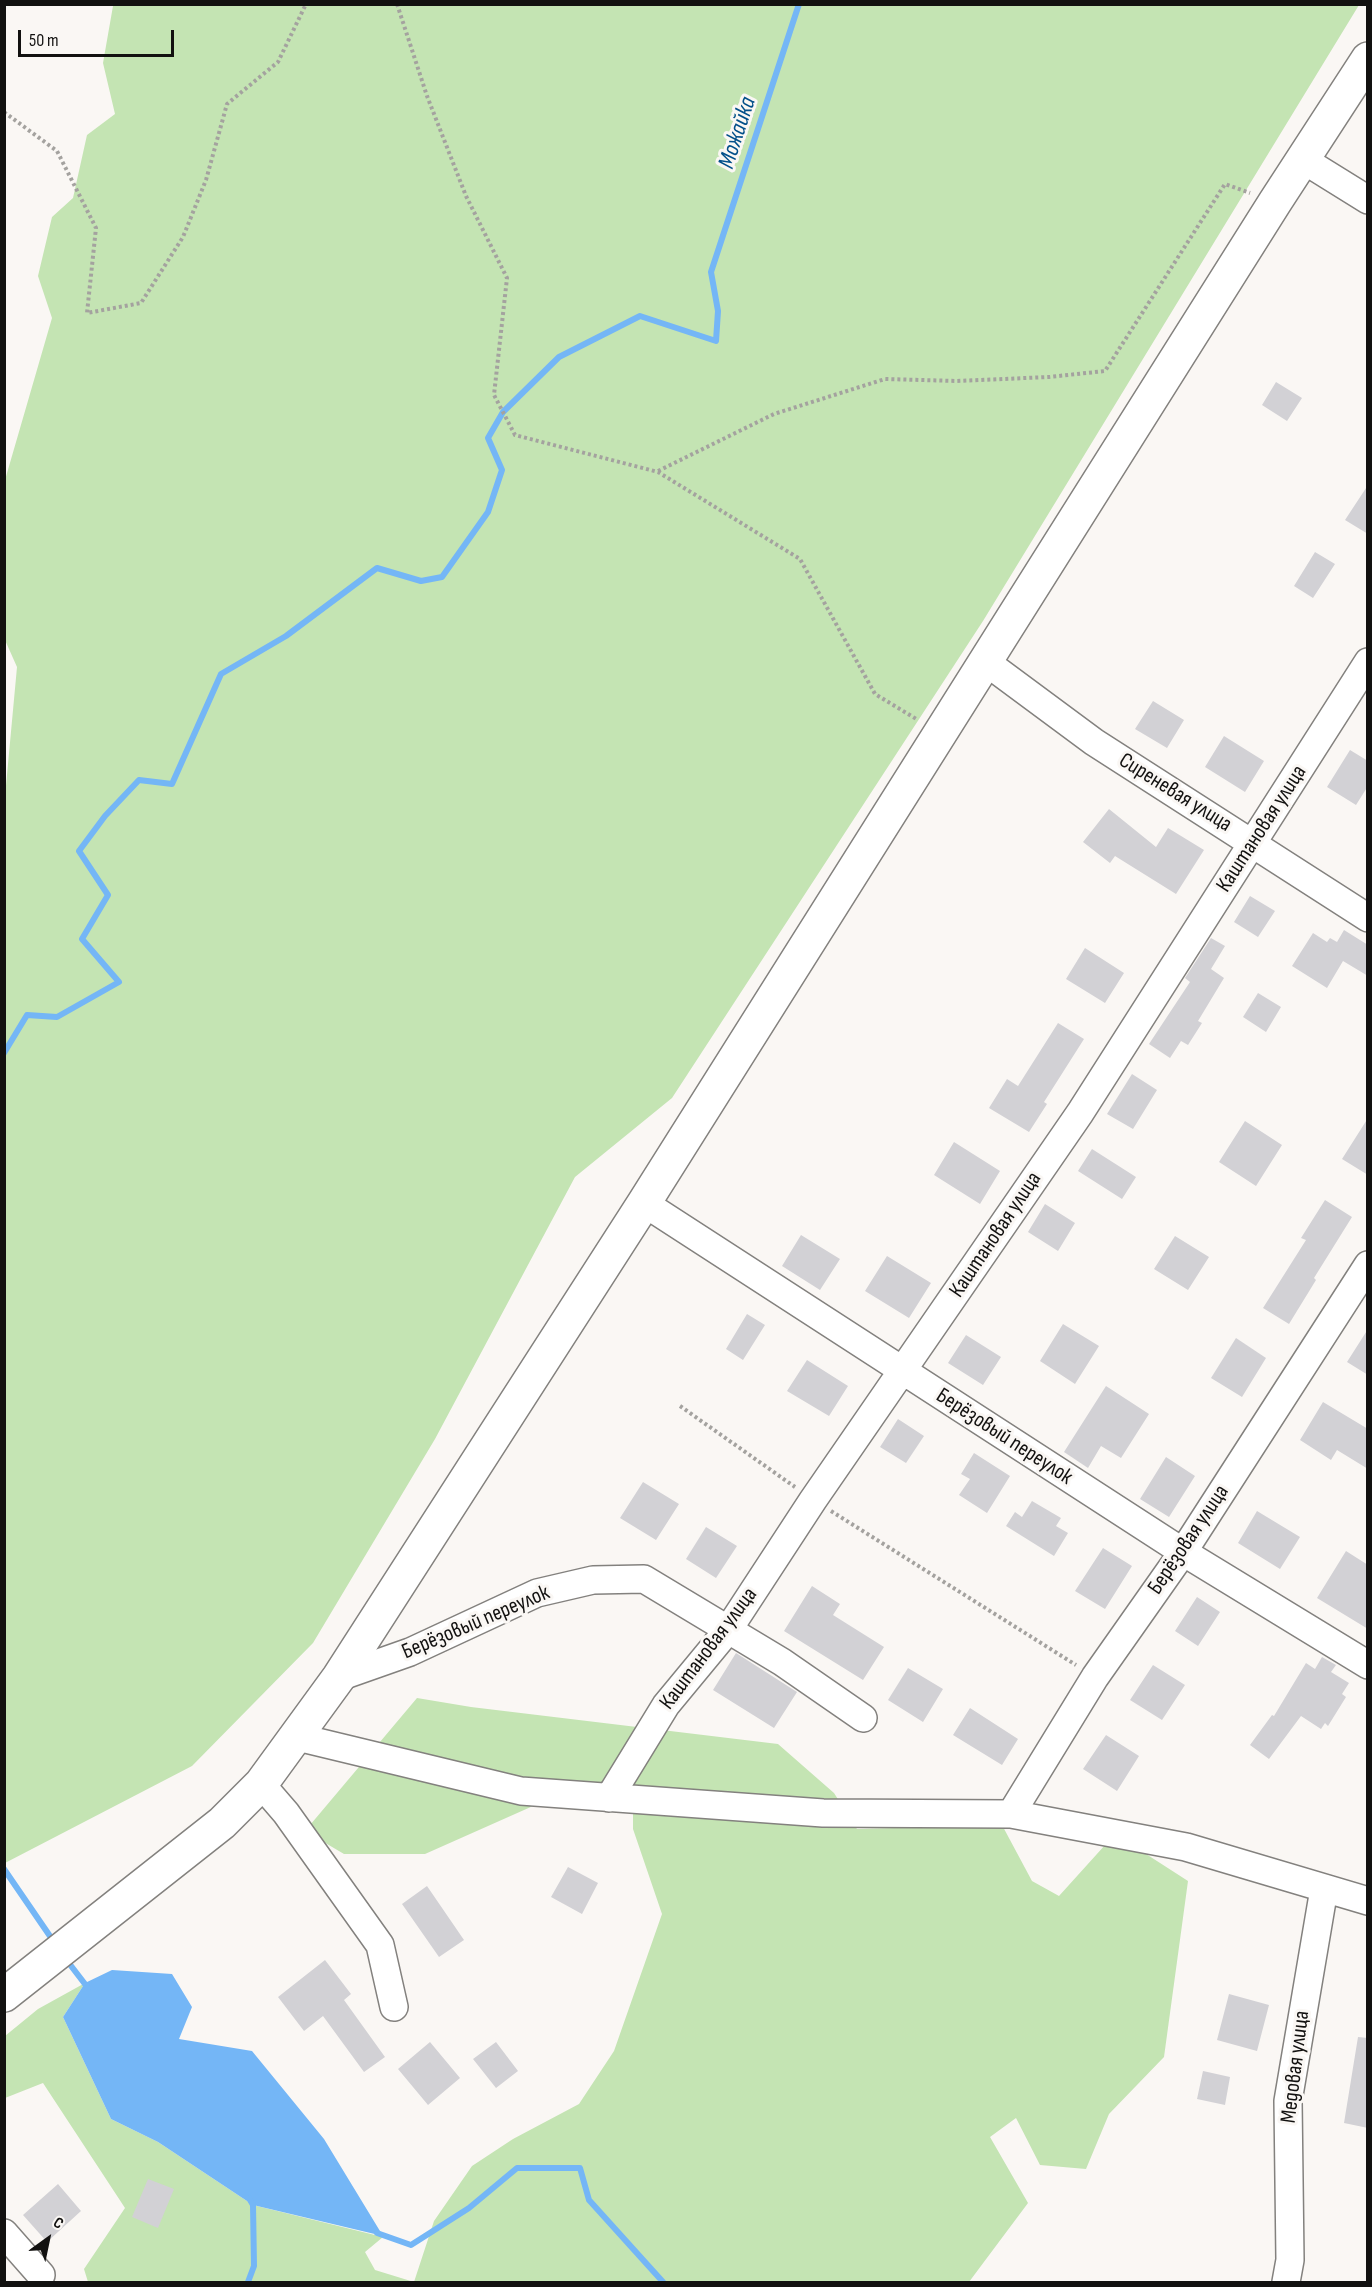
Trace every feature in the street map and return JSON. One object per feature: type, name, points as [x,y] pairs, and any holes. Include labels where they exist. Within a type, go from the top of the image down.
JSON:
[{"type":"main road","points":[[16,1986],[222,1822],[261,1784],[297,1737],[339,1677],[644,1203],[1302,159],[1368,59]]},
{"type":"street","points":[[1302,159],[1368,200]]},
{"type":"street","name":"Сиреневая улица","points":[[986,662],[1094,742],[1368,918]]},
{"type":"street","name":"Каштановая улица","points":[[609,1798],[666,1705],[728,1630],[813,1500],[1080,1113],[1368,662]]},
{"type":"street","name":"Берёзовый переулок","points":[[644,1203],[1183,1552],[1368,1665]]},
{"type":"street","name":"Берёзовая улица","points":[[1011,1814],[1095,1677],[1358,1299],[1368,1265]]},
{"type":"street","name":"Берёзовый переулок","points":[[339,1677],[410,1652],[537,1593],[593,1580],[644,1579],[782,1662],[863,1718]]},
{"type":"street","points":[[297,1737],[521,1791],[823,1813],[1011,1814],[1186,1846],[1368,1901]]},
{"type":"street","points":[[261,1784],[286,1813],[380,1945],[394,2007]]},
{"type":"street","name":"Медовая улица","points":[[1286,2283],[1290,2260],[1288,2101],[1324,1889]]},
{"type":"street","points":[[4,2233],[41,2275]]},
{"type":"path","points":[[4,112],[57,151],[96,228],[87,314],[141,303],[183,237],[206,180],[227,104],[278,62],[306,4]]},
{"type":"path","points":[[397,4],[427,96],[465,196],[507,278],[494,395],[514,435],[658,472],[800,559],[875,694],[941,733]]},
{"type":"path","points":[[658,472],[774,414],[885,379],[957,381],[1049,377],[1105,371],[1225,184],[1275,202]]},
{"type":"path","points":[[680,1406],[813,1500],[1095,1677]]},
{"type":"green space","points":[[1359,5],[983,621],[672,1098],[575,1177],[435,1439],[313,1643],[192,1766],[5,1863],[4,807],[17,667],[5,640],[5,480],[52,318],[38,276],[52,217],[73,198],[87,135],[115,114],[103,63],[113,6]]},
{"type":"green space","points":[[417,1698],[471,1707],[778,1744],[834,1793],[857,1829],[1002,1825],[1032,1881],[1059,1896],[1115,1834],[1188,1881],[1164,2057],[1109,2114],[1086,2169],[1040,2165],[1016,2118],[990,2137],[1028,2203],[969,2282],[414,2282],[434,2221],[472,2166],[513,2139],[579,2104],[614,2051],[662,1914],[633,1829],[633,1813],[533,1806],[425,1854],[344,1854],[305,1831]]},
{"type":"green space","points":[[85,1983],[63,2017],[111,2119],[158,2142],[253,2205],[383,2237],[365,2252],[375,2270],[414,2282],[88,2282],[84,2269],[125,2208],[43,2083],[5,2098],[5,2036],[38,2009]]},
{"type":"water","points":[[112,1970],[172,1974],[192,2007],[179,2039],[252,2051],[324,2139],[383,2236],[253,2205],[158,2142],[111,2119],[63,2017],[85,1983]]},
{"type":"building","points":[[1276,382],[1302,398],[1287,421],[1262,405]]},
{"type":"building","points":[[1368,485],[1368,534],[1345,520]]},
{"type":"building","points":[[1315,552],[1335,564],[1313,598],[1294,586]]},
{"type":"building","points":[[1153,701],[1184,720],[1167,748],[1135,729]]},
{"type":"building","points":[[1224,736],[1264,761],[1245,792],[1205,767]]},
{"type":"building","points":[[1350,750],[1368,761],[1368,786],[1356,805],[1327,787]]},
{"type":"building","points":[[1109,809],[1156,847],[1168,828],[1204,850],[1176,894],[1115,856],[1110,863],[1083,842]]},
{"type":"building","points":[[1250,896],[1275,911],[1258,937],[1234,922]]},
{"type":"building","points":[[1344,930],[1368,945],[1368,976],[1343,961],[1327,988],[1292,966],[1313,933],[1327,942],[1330,938],[1337,942]]},
{"type":"building","points":[[1211,938],[1225,946],[1211,969],[1224,978],[1198,1021],[1202,1023],[1188,1045],[1181,1041],[1170,1058],[1149,1044],[1190,982],[1185,978]]},
{"type":"building","points":[[1085,948],[1124,973],[1105,1003],[1066,979]]},
{"type":"building","points":[[1258,993],[1281,1007],[1266,1032],[1243,1017]]},
{"type":"building","points":[[1058,1023],[1084,1039],[1044,1102],[1047,1104],[1029,1132],[989,1108],[1007,1079],[1018,1086]]},
{"type":"building","points":[[1132,1074],[1157,1090],[1133,1129],[1107,1114]]},
{"type":"building","points":[[1368,1118],[1368,1175],[1342,1159]]},
{"type":"building","points":[[1245,1121],[1282,1145],[1256,1186],[1219,1162]]},
{"type":"building","points":[[954,1142],[1000,1171],[980,1204],[934,1175]]},
{"type":"building","points":[[1092,1149],[1136,1177],[1122,1199],[1078,1171]]},
{"type":"building","points":[[1325,1200],[1352,1217],[1289,1324],[1263,1308],[1306,1240],[1301,1238]]},
{"type":"building","points":[[1045,1204],[1075,1223],[1058,1251],[1028,1232]]},
{"type":"building","points":[[801,1235],[840,1259],[820,1290],[782,1266]]},
{"type":"building","points":[[1175,1236],[1209,1257],[1188,1290],[1154,1269]]},
{"type":"building","points":[[887,1256],[931,1283],[909,1318],[865,1291]]},
{"type":"building","points":[[747,1314],[765,1325],[743,1360],[726,1349]]},
{"type":"building","points":[[1063,1324],[1099,1346],[1075,1384],[1040,1361]]},
{"type":"building","points":[[1368,1329],[1368,1375],[1347,1362]]},
{"type":"building","points":[[966,1335],[1001,1357],[983,1385],[948,1363]]},
{"type":"building","points":[[1236,1338],[1266,1358],[1242,1397],[1211,1378]]},
{"type":"building","points":[[807,1360],[848,1386],[829,1416],[787,1391]]},
{"type":"building","points":[[1106,1386],[1149,1414],[1121,1458],[1101,1446],[1088,1468],[1064,1452]]},
{"type":"building","points":[[1323,1402],[1368,1429],[1368,1469],[1337,1450],[1331,1460],[1300,1440]]},
{"type":"building","points":[[898,1419],[924,1436],[906,1463],[880,1447]]},
{"type":"building","points":[[974,1453],[1010,1476],[987,1513],[959,1495],[970,1479],[961,1474]]},
{"type":"building","points":[[1166,1457],[1195,1476],[1169,1517],[1140,1499]]},
{"type":"building","points":[[643,1482],[679,1504],[656,1540],[620,1518]]},
{"type":"building","points":[[1032,1501],[1061,1518],[1056,1526],[1068,1533],[1054,1556],[1006,1526],[1015,1512],[1022,1517]]},
{"type":"building","points":[[1257,1511],[1300,1537],[1280,1569],[1238,1543]]},
{"type":"building","points":[[706,1527],[737,1546],[716,1578],[686,1559]]},
{"type":"building","points":[[1103,1548],[1132,1566],[1105,1609],[1075,1591]]},
{"type":"building","points":[[1346,1551],[1368,1565],[1368,1629],[1317,1598]]},
{"type":"building","points":[[812,1586],[840,1604],[833,1615],[884,1647],[863,1680],[784,1631]]},
{"type":"building","points":[[1197,1597],[1220,1612],[1198,1646],[1175,1631]]},
{"type":"building","points":[[736,1653],[797,1692],[774,1728],[713,1690]]},
{"type":"building","points":[[1322,1657],[1336,1665],[1331,1672],[1349,1683],[1342,1694],[1346,1697],[1328,1726],[1325,1723],[1321,1729],[1301,1716],[1269,1759],[1250,1745],[1272,1715],[1274,1716],[1306,1663],[1315,1669]]},
{"type":"building","points":[[1153,1665],[1185,1685],[1162,1720],[1130,1700]]},
{"type":"building","points":[[908,1668],[943,1689],[923,1722],[888,1700]]},
{"type":"building","points":[[970,1708],[1018,1739],[1002,1765],[953,1735]]},
{"type":"building","points":[[1106,1735],[1139,1756],[1117,1791],[1083,1769]]},
{"type":"building","points":[[568,1867],[598,1883],[582,1914],[551,1897]]},
{"type":"building","points":[[427,1886],[464,1940],[439,1957],[402,1904]]},
{"type":"building","points":[[325,1960],[351,1994],[344,2000],[385,2057],[364,2072],[323,2016],[304,2031],[278,1997]]},
{"type":"building","points":[[1229,1994],[1269,2005],[1257,2051],[1217,2040]]},
{"type":"building","points":[[1358,2037],[1368,2038],[1368,2128],[1344,2123]]},
{"type":"building","points":[[430,2042],[460,2078],[428,2105],[398,2069]]},
{"type":"building","points":[[496,2042],[518,2071],[496,2088],[473,2059]]},
{"type":"building","points":[[1203,2071],[1230,2077],[1225,2105],[1197,2099]]},
{"type":"building","points":[[148,2179],[174,2189],[158,2228],[132,2217]]},
{"type":"building","points":[[58,2184],[81,2211],[47,2242],[23,2215]]},
{"type":"waterway","name":"Можайка","points":[[4,1053],[27,1015],[57,1017],[119,982],[82,939],[108,895],[79,851],[105,816],[139,780],[172,784],[221,674],[286,636],[377,568],[421,581],[442,577],[488,512],[502,470],[488,438],[503,412],[559,357],[640,316],[716,341],[718,311],[711,272],[799,4]]},
{"type":"waterway","points":[[4,1869],[54,1942]]},
{"type":"waterway","points":[[65,1958],[88,1988]]},
{"type":"waterway","points":[[377,2233],[411,2245],[469,2208],[517,2168],[580,2168],[589,2200],[663,2282]]},
{"type":"waterway","points":[[248,2282],[254,2266],[253,2205],[249,2198]]}]
